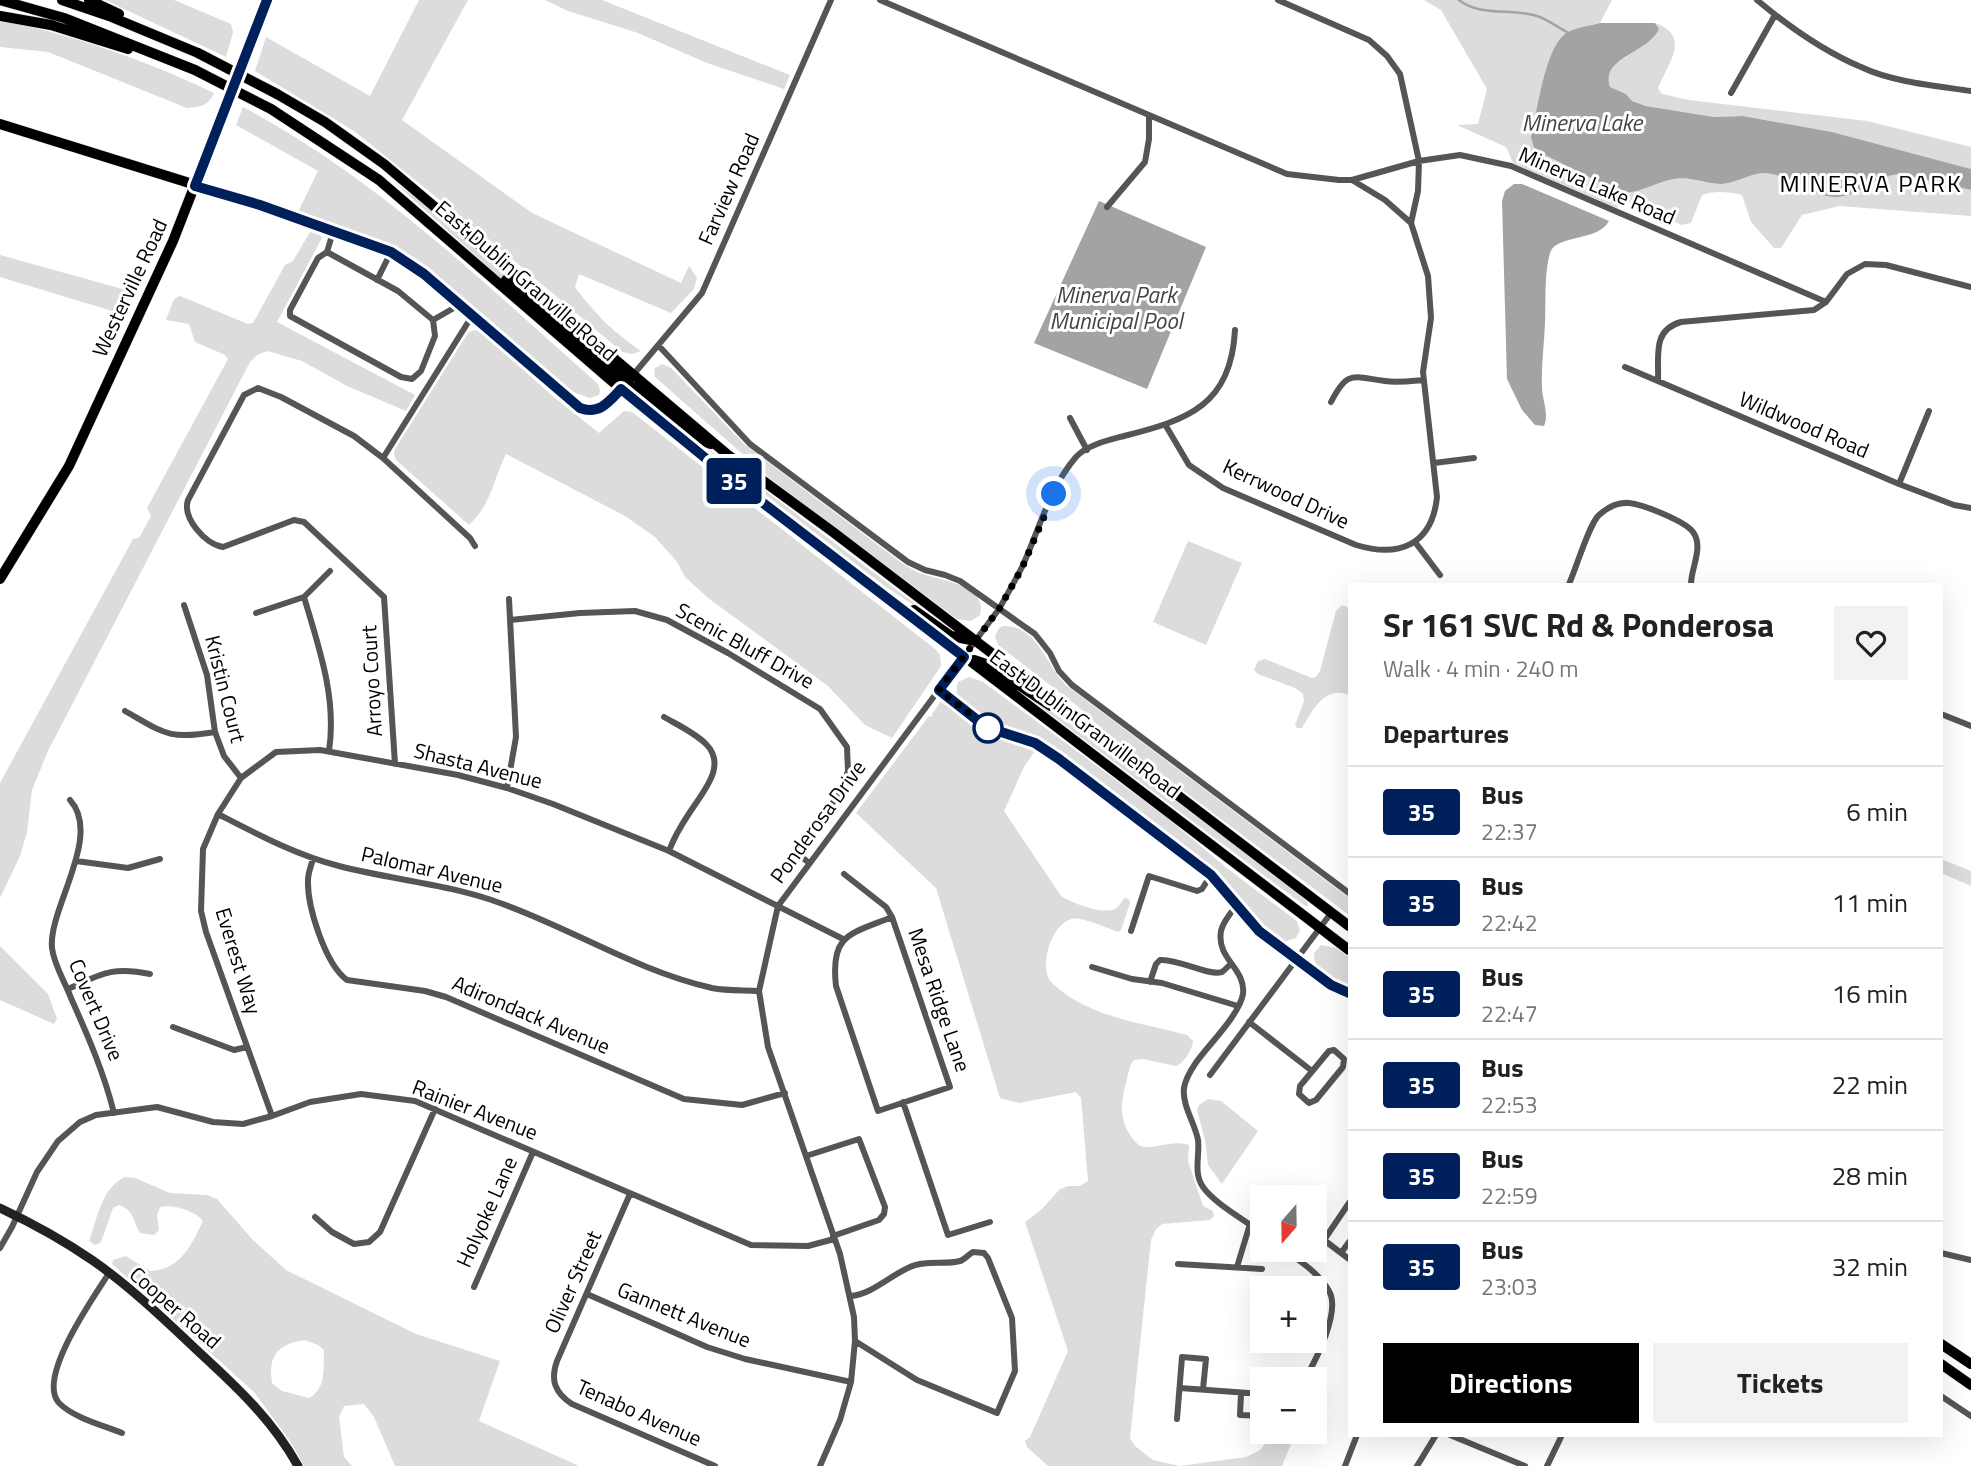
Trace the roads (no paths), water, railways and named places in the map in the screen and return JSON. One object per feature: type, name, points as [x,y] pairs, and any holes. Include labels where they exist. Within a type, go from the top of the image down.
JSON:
[{"type":"main road","name":"East Dublin Granville Road","points":[[0,0],[64,19],[195,70],[271,109],[379,180],[621,389],[720,470],[1348,949]]},
{"type":"main road","name":"East Dublin Granville Road","points":[[62,0],[109,16],[198,53],[325,122],[384,164],[718,447],[1348,925]]},
{"type":"main road","points":[[89,0],[198,53]]},
{"type":"main road","name":"Westerville Road","points":[[0,579],[69,466],[173,241],[267,0]]},
{"type":"main road","points":[[0,16],[51,25],[195,70]]},
{"type":"main road","points":[[0,124],[260,205],[391,252],[424,274],[580,408],[587,411],[601,408],[621,389],[630,386],[700,440],[718,447]]},
{"type":"main road","points":[[494,278],[507,281],[620,376],[629,379],[633,375]]},
{"type":"main road","points":[[822,548],[951,636],[975,641]]},
{"type":"main road","points":[[964,657],[986,664],[1099,736]]},
{"type":"main road","points":[[1943,1345],[1971,1364]]},
{"type":"main road","points":[[1943,1365],[1971,1385]]},
{"type":"street","name":"Farview Road","points":[[633,375],[702,293],[831,0]]},
{"type":"street","name":"Minerva Lake Road","points":[[880,0],[1287,174],[1352,180],[1419,160],[1460,155],[1511,166],[1826,302]]},
{"type":"street","points":[[1278,0],[1362,36],[1387,55],[1400,74],[1419,160],[1418,191],[1411,223],[1428,276],[1431,318],[1423,372],[1437,497],[1436,513],[1429,527],[1415,542],[1440,575]]},
{"type":"street","points":[[1757,0],[1793,29],[1862,68],[1922,84],[1971,90]]},
{"type":"street","points":[[1731,93],[1775,15]]},
{"type":"street","points":[[1107,207],[1145,162],[1149,116]]},
{"type":"street","points":[[1352,180],[1385,200],[1411,223]]},
{"type":"street","points":[[327,252],[398,291],[433,320],[435,336],[418,377],[401,377],[290,316],[290,310],[318,258],[327,252],[333,232]]},
{"type":"street","points":[[377,280],[391,252]]},
{"type":"street","points":[[1658,381],[1659,344],[1662,333],[1670,325],[1814,310],[1826,302],[1847,274],[1865,264],[1886,265],[1971,286]]},
{"type":"street","points":[[433,320],[459,305]]},
{"type":"street","points":[[472,316],[383,458],[470,538],[475,546]]},
{"type":"street","name":"Ponderosa Drive","points":[[820,1466],[840,1420],[851,1381],[855,1317],[834,1237],[768,1047],[760,991],[778,906],[999,609],[1022,568],[1060,479],[1078,455],[1103,442],[1166,426],[1190,415],[1212,396],[1228,370],[1235,330]]},
{"type":"street","name":"East Dublin Granville Road","points":[[659,346],[750,444],[908,562],[960,581],[1035,634],[1050,653],[1059,671],[1072,685],[1348,892]]},
{"type":"street","name":"Wildwood Road","points":[[1625,368],[1899,484],[1954,505],[1971,508]]},
{"type":"street","points":[[1331,402],[1342,382],[1351,377],[1387,382],[1424,380]]},
{"type":"street","name":"Arroyo Court","points":[[383,458],[354,436],[281,397],[258,388],[244,395],[188,500],[186,511],[192,523],[210,542],[223,547],[300,520],[384,597],[395,764]]},
{"type":"street","points":[[1899,484],[1929,411]]},
{"type":"street","points":[[1070,418],[1087,450]]},
{"type":"street","name":"Kerrwood Drive","points":[[1166,426],[1189,464],[1223,488],[1374,551],[1405,548],[1415,542]]},
{"type":"street","points":[[1434,463],[1474,458]]},
{"type":"street","points":[[1569,583],[1597,516],[1614,505],[1627,502],[1641,505],[1693,531],[1698,545],[1691,571],[1691,583]]},
{"type":"street","points":[[256,613],[304,597],[330,571]]},
{"type":"street","points":[[304,597],[327,675],[332,724],[329,751]]},
{"type":"street","points":[[507,788],[516,737],[509,599]]},
{"type":"street","name":"Kristin Court","points":[[184,604],[207,675],[215,732],[224,757],[241,778]]},
{"type":"street","name":"Scenic Bluff Drive","points":[[510,620],[635,611],[667,620],[728,653],[820,709],[847,747],[848,771],[839,793],[796,852],[809,863]]},
{"type":"street","name":"East Dublin Granville Road","points":[[939,690],[986,727],[1035,743],[1059,759],[1211,875],[1259,931],[1336,989],[1348,993]]},
{"type":"street","points":[[125,711],[171,735],[186,737],[215,732]]},
{"type":"street","points":[[1943,714],[1971,726]]},
{"type":"street","points":[[664,717],[706,743],[712,752],[715,768],[710,784],[689,812],[669,851]]},
{"type":"street","name":"Shasta Avenue","points":[[218,814],[241,778],[276,752],[329,751],[458,775],[507,788],[593,819],[669,851],[843,939]]},
{"type":"street","name":"Covert Drive","points":[[70,800],[79,814],[79,841],[76,861],[54,928],[52,948],[106,1078],[114,1113]]},
{"type":"street","name":"Palomar Avenue","points":[[218,814],[313,859],[435,884],[500,903],[664,974],[714,988],[760,991]]},
{"type":"street","name":"Everest Way","points":[[218,814],[203,849],[201,911],[206,932],[272,1116]]},
{"type":"street","points":[[76,861],[128,868],[160,859]]},
{"type":"street","name":"Adirondack Avenue","points":[[313,859],[308,878],[310,906],[329,957],[346,980],[425,991],[446,997],[684,1098],[743,1105],[785,1093]]},
{"type":"street","name":"Mesa Ridge Lane","points":[[844,874],[886,907],[892,917],[950,1087],[903,1102]]},
{"type":"street","points":[[1131,931],[1149,876],[1197,891],[1202,889],[1211,875]]},
{"type":"street","points":[[1237,904],[1221,928],[1220,944],[1241,979],[1242,994],[1238,1006],[1194,1066],[1184,1088],[1187,1108],[1198,1139],[1198,1172],[1201,1184],[1250,1224],[1237,1267]]},
{"type":"street","points":[[1210,1075],[1331,913]]},
{"type":"street","name":"Mesa Ridge Lane","points":[[843,939],[892,917]]},
{"type":"street","points":[[843,939],[833,965],[836,986],[878,1111],[903,1102],[948,1235],[990,1222]]},
{"type":"street","points":[[1150,982],[1160,960],[1214,972],[1222,972],[1231,964]]},
{"type":"street","points":[[1092,967],[1238,1006]]},
{"type":"street","points":[[68,989],[103,973],[127,969],[150,974]]},
{"type":"street","points":[[1249,1022],[1312,1071]]},
{"type":"street","points":[[173,1027],[234,1050],[247,1047]]},
{"type":"street","points":[[1331,1050],[1344,1059],[1343,1067],[1316,1100],[1310,1103],[1298,1092],[1312,1071],[1331,1050]]},
{"type":"street","name":"Rainier Avenue","points":[[0,1248],[18,1216],[37,1172],[58,1141],[79,1122],[96,1115],[157,1107],[213,1122],[243,1124],[310,1102],[360,1094],[415,1101],[751,1245],[808,1246],[879,1220],[884,1214],[885,1207],[859,1139],[806,1156]]},
{"type":"street","points":[[315,1217],[332,1232],[354,1244],[369,1242],[380,1232],[435,1109]]},
{"type":"street","name":"Holyoke Lane","points":[[474,1287],[533,1152]]},
{"type":"street","name":"Oliver Street","points":[[554,1385],[553,1373],[630,1194]]},
{"type":"street","points":[[1348,1204],[1324,1240],[1348,1258]]},
{"type":"street","name":"Cooper Road","points":[[0,1208],[72,1247],[109,1273],[181,1335],[266,1418],[298,1466]]},
{"type":"street","points":[[1341,1253],[1348,1243]]},
{"type":"street","points":[[850,1296],[885,1283],[910,1266],[960,1261],[973,1252],[984,1253],[1012,1318],[1015,1371],[997,1413],[917,1380],[855,1341]]},
{"type":"street","points":[[1943,1253],[1971,1260]]},
{"type":"street","points":[[1300,1262],[1315,1273],[1330,1292],[1332,1302],[1329,1327],[1311,1367]]},
{"type":"street","points":[[1178,1264],[1262,1269]]},
{"type":"street","points":[[109,1273],[74,1329],[55,1372],[52,1387],[57,1400],[68,1410],[122,1433]]},
{"type":"street","name":"Gannett Avenue","points":[[587,1294],[707,1347],[851,1381]]},
{"type":"street","points":[[1177,1419],[1182,1357],[1206,1359],[1203,1390]]},
{"type":"street","name":"Tenabo Avenue","points":[[554,1385],[561,1397],[572,1404],[715,1466]]},
{"type":"street","points":[[1180,1388],[1250,1394]]},
{"type":"street","points":[[1241,1394],[1240,1415],[1250,1415]]},
{"type":"street","points":[[1943,1397],[1971,1416]]},
{"type":"street","points":[[1345,1466],[1356,1437]]},
{"type":"street","points":[[1417,1466],[1435,1437]]},
{"type":"street","points":[[1455,1437],[1525,1466]]},
{"type":"street","points":[[1547,1466],[1561,1437]]},
{"type":"water","name":"Minerva Lake","points":[[1600,23],[1655,23],[1659,29],[1645,44],[1618,62],[1609,77],[1610,87],[1626,94],[1632,101],[1646,106],[1714,117],[1743,116],[1832,132],[1971,169],[1971,190],[1900,174],[1884,178],[1852,194],[1835,197],[1763,173],[1722,184],[1680,178],[1631,192],[1617,191],[1545,155],[1534,148],[1531,138],[1543,80],[1553,50],[1568,32]]},
{"type":"water","points":[[1514,184],[1522,184],[1609,221],[1604,228],[1596,232],[1560,243],[1550,253],[1546,279],[1542,373],[1546,412],[1544,426],[1535,425],[1522,410],[1507,379],[1502,201],[1505,191]]},
{"type":"water","name":"Minerva Park Municipal Pool","points":[[1099,201],[1206,247],[1147,389],[1034,343]]},
{"type":"waterway","points":[[1459,0],[1477,9],[1537,16],[1567,32]]},
{"type":"district","name":"MINERVA PARK","points":[[1871,184]]}]
